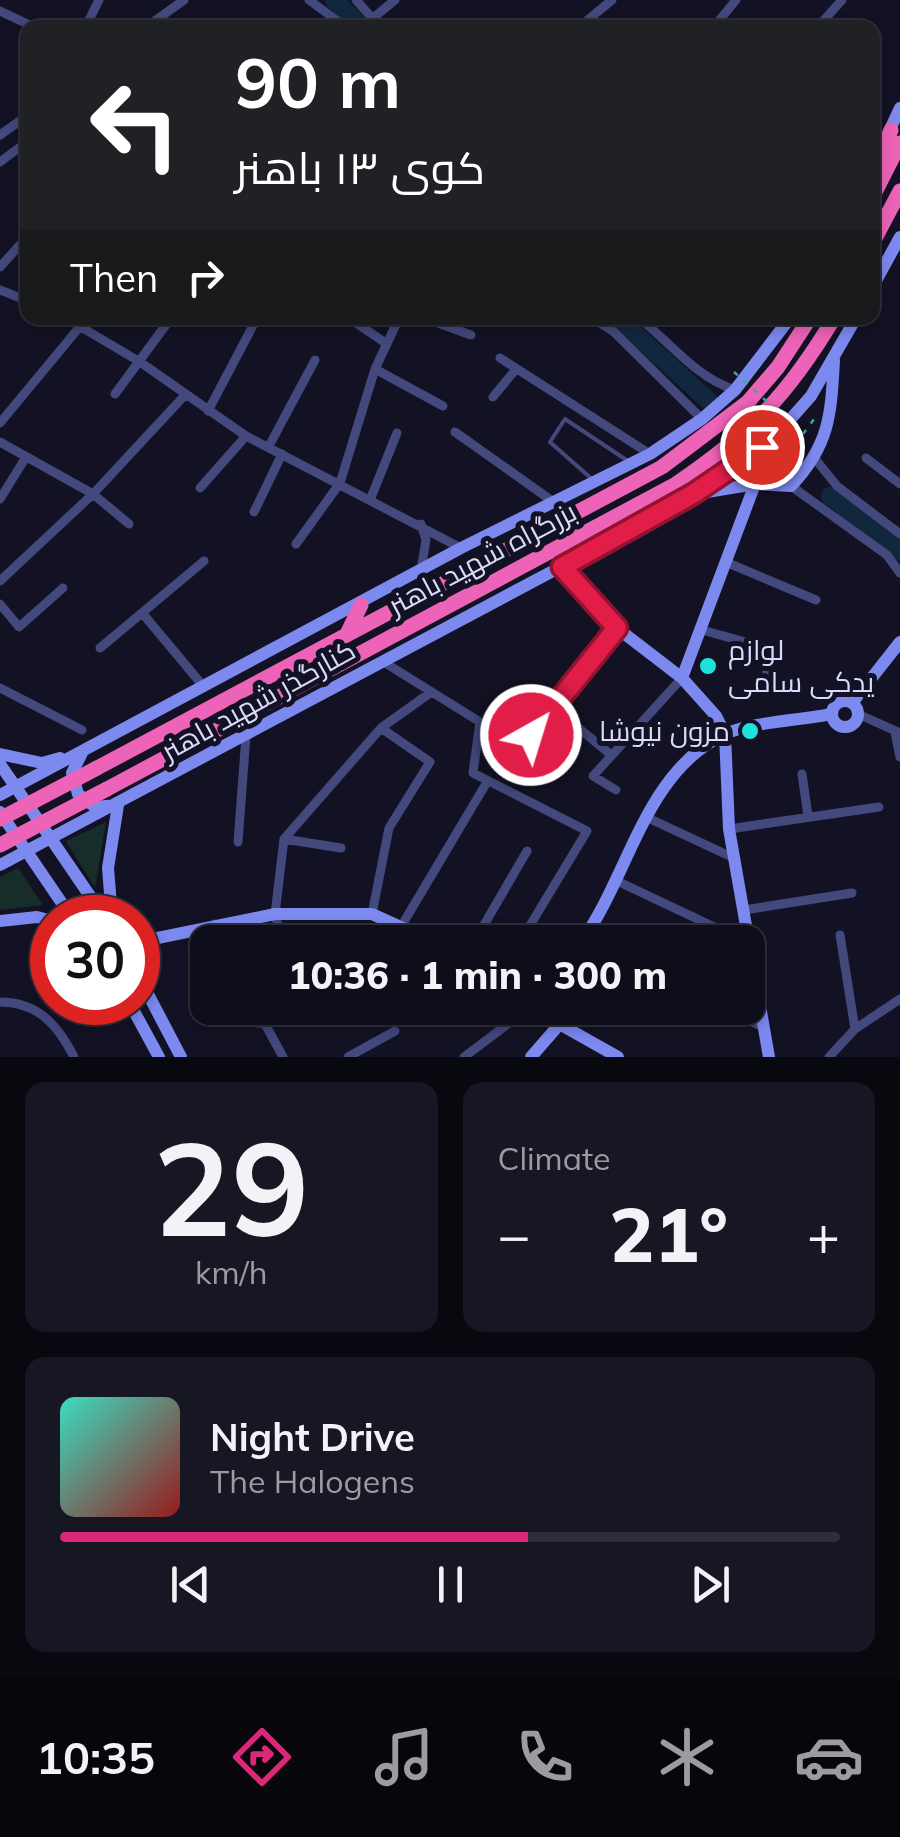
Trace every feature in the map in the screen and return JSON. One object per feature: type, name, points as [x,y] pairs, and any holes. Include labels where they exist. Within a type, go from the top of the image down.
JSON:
[{"type":"highway","points":[[880,163],[895,136]]},
{"type":"highway","points":[[880,176],[895,136]]},
{"type":"highway","points":[[880,229],[900,191]]},
{"type":"highway","name":"بزرگراه شهید باهنر","points":[[0,816],[662,466],[778,367],[805,325]]},
{"type":"highway","name":"بزرگراه شهید باهنر","points":[[0,845],[628,510],[729,448],[797,380],[830,325]]},
{"type":"highway","points":[[347,634],[361,604]]},
{"type":"main road","points":[[895,136],[900,108]]},
{"type":"main road","points":[[880,273],[900,237]]},
{"type":"main road","name":"کنارگذر شهید باهنر","points":[[0,795],[461,548],[708,426],[785,325]]},
{"type":"main road","name":"کنارگذر شهید باهنر","points":[[0,865],[688,498],[743,463],[780,431],[811,396],[852,325]]},
{"type":"main road","points":[[628,510],[755,484],[791,486],[816,460],[831,416],[834,357]]},
{"type":"main road","points":[[682,678],[755,484]]},
{"type":"main road","points":[[592,528],[565,565],[617,628],[682,678],[716,716],[725,734],[730,829],[746,925]]},
{"type":"main road","points":[[832,714],[843,727],[855,722],[855,708],[900,642]]},
{"type":"main road","points":[[832,714],[836,704],[855,708]]},
{"type":"main road","points":[[594,925],[646,816],[680,768],[725,734],[832,714]]},
{"type":"main road","points":[[0,754],[42,763],[82,753]]},
{"type":"main road","points":[[82,753],[72,772],[78,794],[96,807],[118,805],[108,895]]},
{"type":"main road","points":[[0,764],[90,895]]},
{"type":"main road","points":[[0,816],[56,895]]},
{"type":"main road","points":[[160,937],[275,914],[372,914],[402,925]]},
{"type":"main road","points":[[0,922],[30,918]]},
{"type":"main road","points":[[160,1017],[181,1057]]},
{"type":"main road","points":[[142,1025],[159,1057]]},
{"type":"main road","points":[[530,1057],[558,1026],[618,1057]]},
{"type":"main road","points":[[763,1027],[769,1057]]},
{"type":"street","points":[[156,20],[184,0]]},
{"type":"street","points":[[309,0],[336,20]]},
{"type":"street","points":[[356,0],[373,18],[395,0]]},
{"type":"street","points":[[588,20],[612,0]]},
{"type":"street","points":[[720,20],[736,0]]},
{"type":"street","points":[[825,20],[842,0]]},
{"type":"street","points":[[0,268],[20,245]]},
{"type":"street","points":[[0,423],[81,325]]},
{"type":"street","points":[[89,325],[246,436],[461,548]]},
{"type":"street","points":[[116,394],[166,325]]},
{"type":"street","points":[[208,412],[253,325]]},
{"type":"street","points":[[359,325],[386,344]]},
{"type":"street","points":[[296,544],[340,484],[375,370],[396,325]]},
{"type":"street","points":[[443,325],[471,335]]},
{"type":"street","points":[[603,325],[708,426]]},
{"type":"street","points":[[647,325],[718,385],[734,390]]},
{"type":"street","points":[[500,358],[650,454]]},
{"type":"street","points":[[269,446],[315,360]]},
{"type":"street","points":[[493,397],[516,369]]},
{"type":"street","points":[[375,370],[442,406]]},
{"type":"street","points":[[0,581],[93,494],[186,394]]},
{"type":"street","points":[[455,432],[555,503]]},
{"type":"street","points":[[370,500],[397,433]]},
{"type":"street","points":[[200,488],[246,436]]},
{"type":"street","points":[[0,442],[93,494],[129,524]]},
{"type":"street","points":[[254,512],[282,454]]},
{"type":"street","points":[[0,500],[26,456]]},
{"type":"street","points":[[866,458],[900,484]]},
{"type":"street","points":[[816,460],[837,486],[900,534]]},
{"type":"street","points":[[791,486],[887,555],[900,573]]},
{"type":"street","points":[[420,570],[426,540],[421,524]]},
{"type":"street","points":[[100,648],[204,561]]},
{"type":"street","points":[[728,563],[816,600]]},
{"type":"street","points":[[0,604],[19,627],[63,588]]},
{"type":"street","points":[[142,614],[204,687]]},
{"type":"street","points":[[531,735],[617,628]]},
{"type":"street","points":[[702,630],[774,650],[764,678]]},
{"type":"street","points":[[382,662],[480,722],[473,773],[587,831],[530,925]]},
{"type":"street","points":[[616,790],[592,776],[682,678]]},
{"type":"street","points":[[0,688],[82,730]]},
{"type":"street","points":[[278,925],[275,914],[284,839],[382,728],[430,693]]},
{"type":"street","points":[[554,707],[610,754]]},
{"type":"street","points":[[855,708],[898,732],[900,758]]},
{"type":"street","points":[[372,914],[390,828],[430,762],[382,728]]},
{"type":"street","points":[[238,842],[246,736]]},
{"type":"street","points":[[802,774],[808,816]]},
{"type":"street","points":[[402,925],[487,782]]},
{"type":"street","points":[[730,829],[879,807]]},
{"type":"street","points":[[646,816],[736,859]]},
{"type":"street","points":[[284,839],[341,848]]},
{"type":"street","points":[[482,925],[527,851]]},
{"type":"street","points":[[616,881],[710,925]]},
{"type":"street","points":[[744,910],[852,893]]},
{"type":"street","points":[[840,935],[855,1028]]},
{"type":"street","points":[[828,1057],[855,1028],[900,999]]},
{"type":"street","points":[[0,1002],[20,1002],[57,1024],[74,1057]]},
{"type":"street","points":[[266,1025],[282,1057]]},
{"type":"street","points":[[464,1057],[507,1025]]},
{"type":"street","points":[[759,1025],[763,1027]]},
{"type":"street","points":[[348,1057],[395,1031]]},
{"type":"lane","points":[[596,482],[550,442],[565,419],[632,464]]},
{"type":"path","points":[[734,372],[804,434],[821,410]]},
{"type":"green space","points":[[106,822],[95,888],[66,841]]},
{"type":"green space","points":[[18,868],[36,895],[30,895],[30,907],[0,910],[0,877]]},
{"type":"waterway","points":[[334,0],[355,20]]},
{"type":"waterway","points":[[626,325],[713,405]]},
{"type":"waterway","points":[[830,496],[900,551]]},
{"type":"place","name":"لوازم یدکی سامی","points":[[708,666]]},
{"type":"place","name":"مزون نیوشا","points":[[750,731]]},
{"type":"route","points":[[531,735],[617,628],[562,567],[693,494],[762,447]]}]
